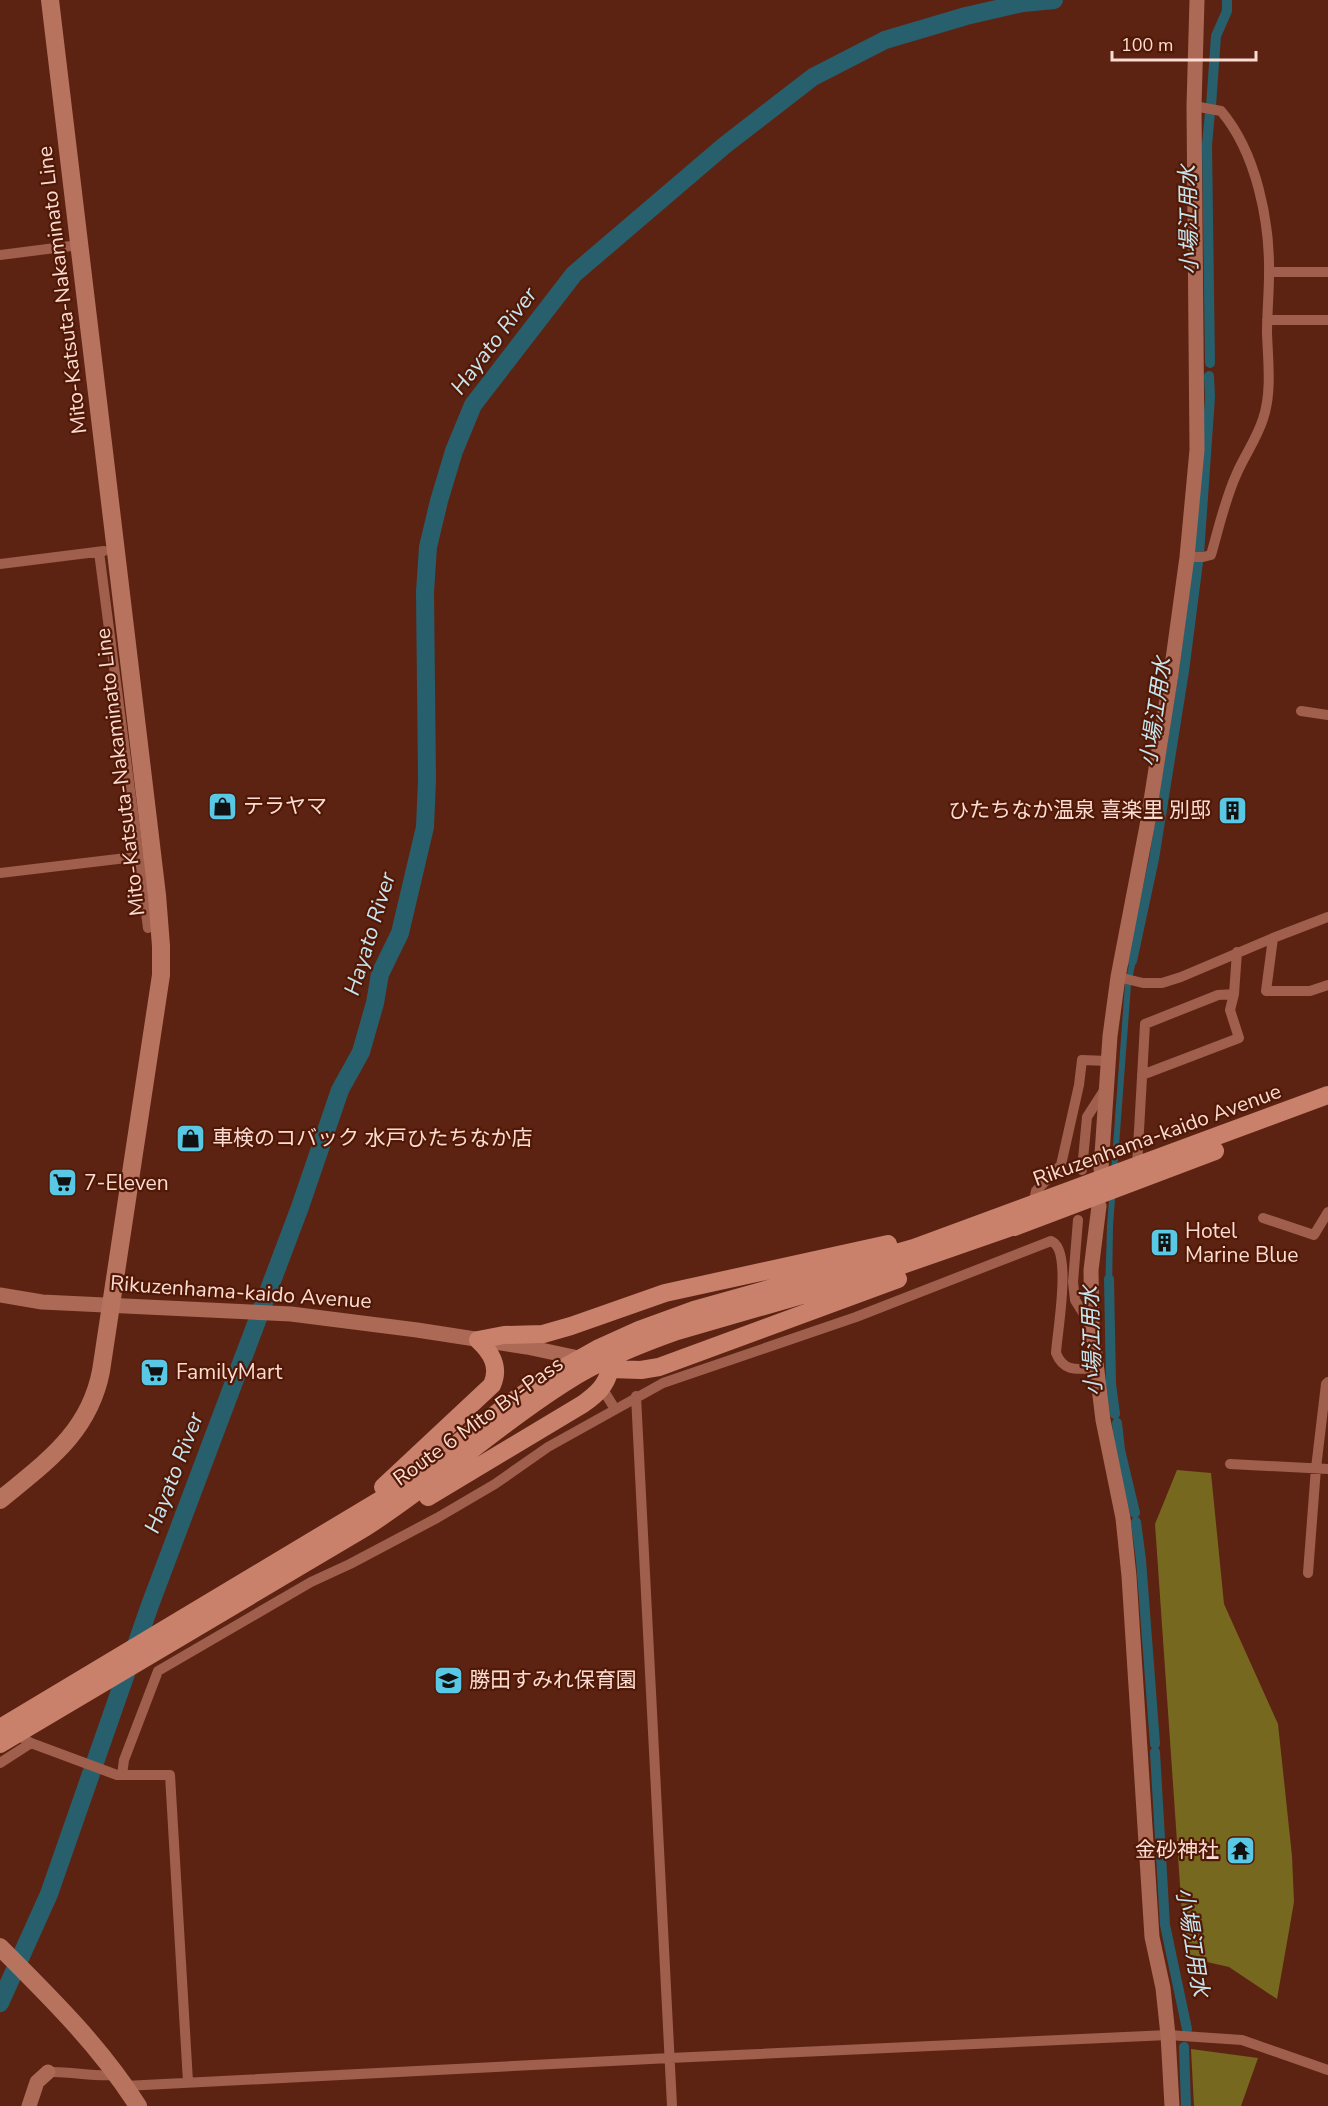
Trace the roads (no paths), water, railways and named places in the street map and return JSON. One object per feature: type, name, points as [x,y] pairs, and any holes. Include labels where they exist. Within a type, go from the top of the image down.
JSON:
[{"type":"highway","name":"Rikuzenhama-kaido Avenue","points":[[1001,1217],[1328,1095]]},
{"type":"highway","name":"Rikuzenhama-kaido Avenue","points":[[1023,1223],[1328,1108]]},
{"type":"highway","name":"Route 6 Mito By-Pass","points":[[12,1737],[321,1555],[404,1502],[523,1412],[597,1349],[639,1330],[694,1310],[914,1248],[1001,1217]]},
{"type":"highway","points":[[478,1340],[504,1335],[543,1334],[676,1290],[910,1240],[1001,1217]]},
{"type":"highway","name":"Route 6 Mito By-Pass","points":[[12,1737],[97,1670],[393,1493],[514,1400],[571,1371],[613,1362],[645,1342],[698,1324],[882,1272],[1023,1223]]},
{"type":"highway","points":[[321,1555],[407,1510],[583,1404],[602,1389],[613,1362],[661,1375],[924,1269],[1023,1223]]},
{"type":"highway","points":[[324,1536],[392,1479],[492,1385],[496,1378],[496,1367],[487,1349],[478,1340]]},
{"type":"main road","name":"Mito-Katsuta-Nakaminato Line","points":[[0,1500],[63,1447],[81,1423],[94,1398],[159,997],[161,946],[145,855],[108,551],[79,245],[50,0]]},
{"type":"main road","points":[[0,1947],[83,2033],[138,2106]]},
{"type":"street","points":[[1101,1169],[1108,1061],[1118,977],[1147,826],[1171,674],[1187,557],[1197,450],[1194,106],[1197,0]]},
{"type":"street","points":[[1187,557],[1211,555],[1223,510],[1263,419],[1268,394],[1269,272],[1259,190],[1252,165],[1230,121],[1221,111],[1194,106]]},
{"type":"street","points":[[0,255],[79,245]]},
{"type":"street","points":[[1269,272],[1328,272]]},
{"type":"street","points":[[1267,320],[1328,320]]},
{"type":"street","points":[[0,564],[108,551]]},
{"type":"street","points":[[1301,711],[1328,715]]},
{"type":"street","points":[[0,873],[145,855],[148,928]]},
{"type":"street","points":[[1118,977],[1143,983],[1162,982],[1181,977],[1237,952],[1328,917]]},
{"type":"street","points":[[1273,938],[1266,991],[1310,991],[1328,985]]},
{"type":"street","points":[[1142,1075],[1239,1038],[1230,1010],[1234,994],[1237,952]]},
{"type":"street","points":[[1137,1166],[1145,1024],[1218,995],[1234,994]]},
{"type":"street","points":[[1033,1205],[1036,1191],[1061,1165],[1082,1060],[1108,1061]]},
{"type":"street","points":[[1082,1170],[1087,1118],[1106,1088]]},
{"type":"street","points":[[1099,1206],[1091,1270],[1092,1328],[1103,1420],[1123,1518],[1129,1576],[1152,1937],[1163,1988],[1172,2106]]},
{"type":"street","points":[[1263,1218],[1314,1235],[1328,1212]]},
{"type":"street","points":[[1078,1220],[1073,1282],[1075,1300],[1092,1328]]},
{"type":"street","points":[[119,1775],[158,1671],[311,1582],[437,1518],[495,1484],[548,1446],[636,1396],[661,1375],[856,1317],[1051,1241],[1055,1242],[1059,1248],[1063,1284],[1056,1353],[1060,1362],[1067,1368],[1097,1368]]},
{"type":"street","name":"Rikuzenhama-kaido Avenue","points":[[0,1295],[42,1302],[286,1314],[374,1324],[613,1362]]},
{"type":"street","points":[[1308,1573],[1316,1468],[1328,1382]]},
{"type":"street","points":[[602,1389],[615,1408]]},
{"type":"street","points":[[636,1396],[672,2106]]},
{"type":"street","points":[[1230,1464],[1328,1469]]},
{"type":"street","points":[[0,1763],[12,1737],[119,1775],[170,1775],[188,2082]]},
{"type":"street","points":[[29,2106],[37,2082],[48,2072],[66,2071],[121,2081],[188,2082],[1168,2035],[1242,2040],[1328,2070]]},
{"type":"water","points":[[1132,949],[1138,950],[1131,985],[1113,1226],[1112,1294],[1105,1294],[1107,1226],[1125,984]]},
{"type":"waterway","name":"Hayato River","points":[[0,2003],[49,1894],[150,1605],[300,1207],[340,1090],[361,1052],[375,1003],[380,974],[400,933],[425,827],[427,780],[425,592],[428,547],[454,451],[473,405],[574,274],[725,145],[813,77],[885,40],[966,16],[1023,3],[1054,0]]},
{"type":"waterway","name":"小場江用水","points":[[1211,106],[1216,36],[1227,11],[1227,0]]},
{"type":"waterway","name":"小場江用水","points":[[1210,112],[1207,145],[1210,363]]},
{"type":"waterway","name":"小場江用水","points":[[1199,554],[1210,397],[1209,376]]},
{"type":"waterway","name":"小場江用水","points":[[1132,961],[1154,859],[1184,671],[1198,562]]},
{"type":"waterway","name":"小場江用水","points":[[1109,1279],[1111,1384],[1115,1414]]},
{"type":"waterway","name":"小場江用水","points":[[1117,1423],[1120,1450],[1135,1513]]},
{"type":"waterway","name":"小場江用水","points":[[1136,1522],[1155,1744]]},
{"type":"waterway","name":"小場江用水","points":[[1155,1752],[1165,1925],[1187,2029]]},
{"type":"waterway","name":"小場江用水","points":[[1184,2047],[1186,2106]]},
{"type":"place","name":"テラヤマ","points":[[222,806]]},
{"type":"place","name":"ひたちなか温泉 喜楽里 別邸","points":[[1232,810]]},
{"type":"place","name":"車検のコバック 水戸ひたちなか店","points":[[191,1138]]},
{"type":"place","name":"7-Eleven","points":[[63,1183]]},
{"type":"place","name":"Hotel Marine Blue","points":[[1164,1243]]},
{"type":"place","name":"FamilyMart","points":[[155,1372]]},
{"type":"place","name":"勝田すみれ保育園","points":[[448,1680]]},
{"type":"place","name":"金砂神社","points":[[1240,1850]]}]
